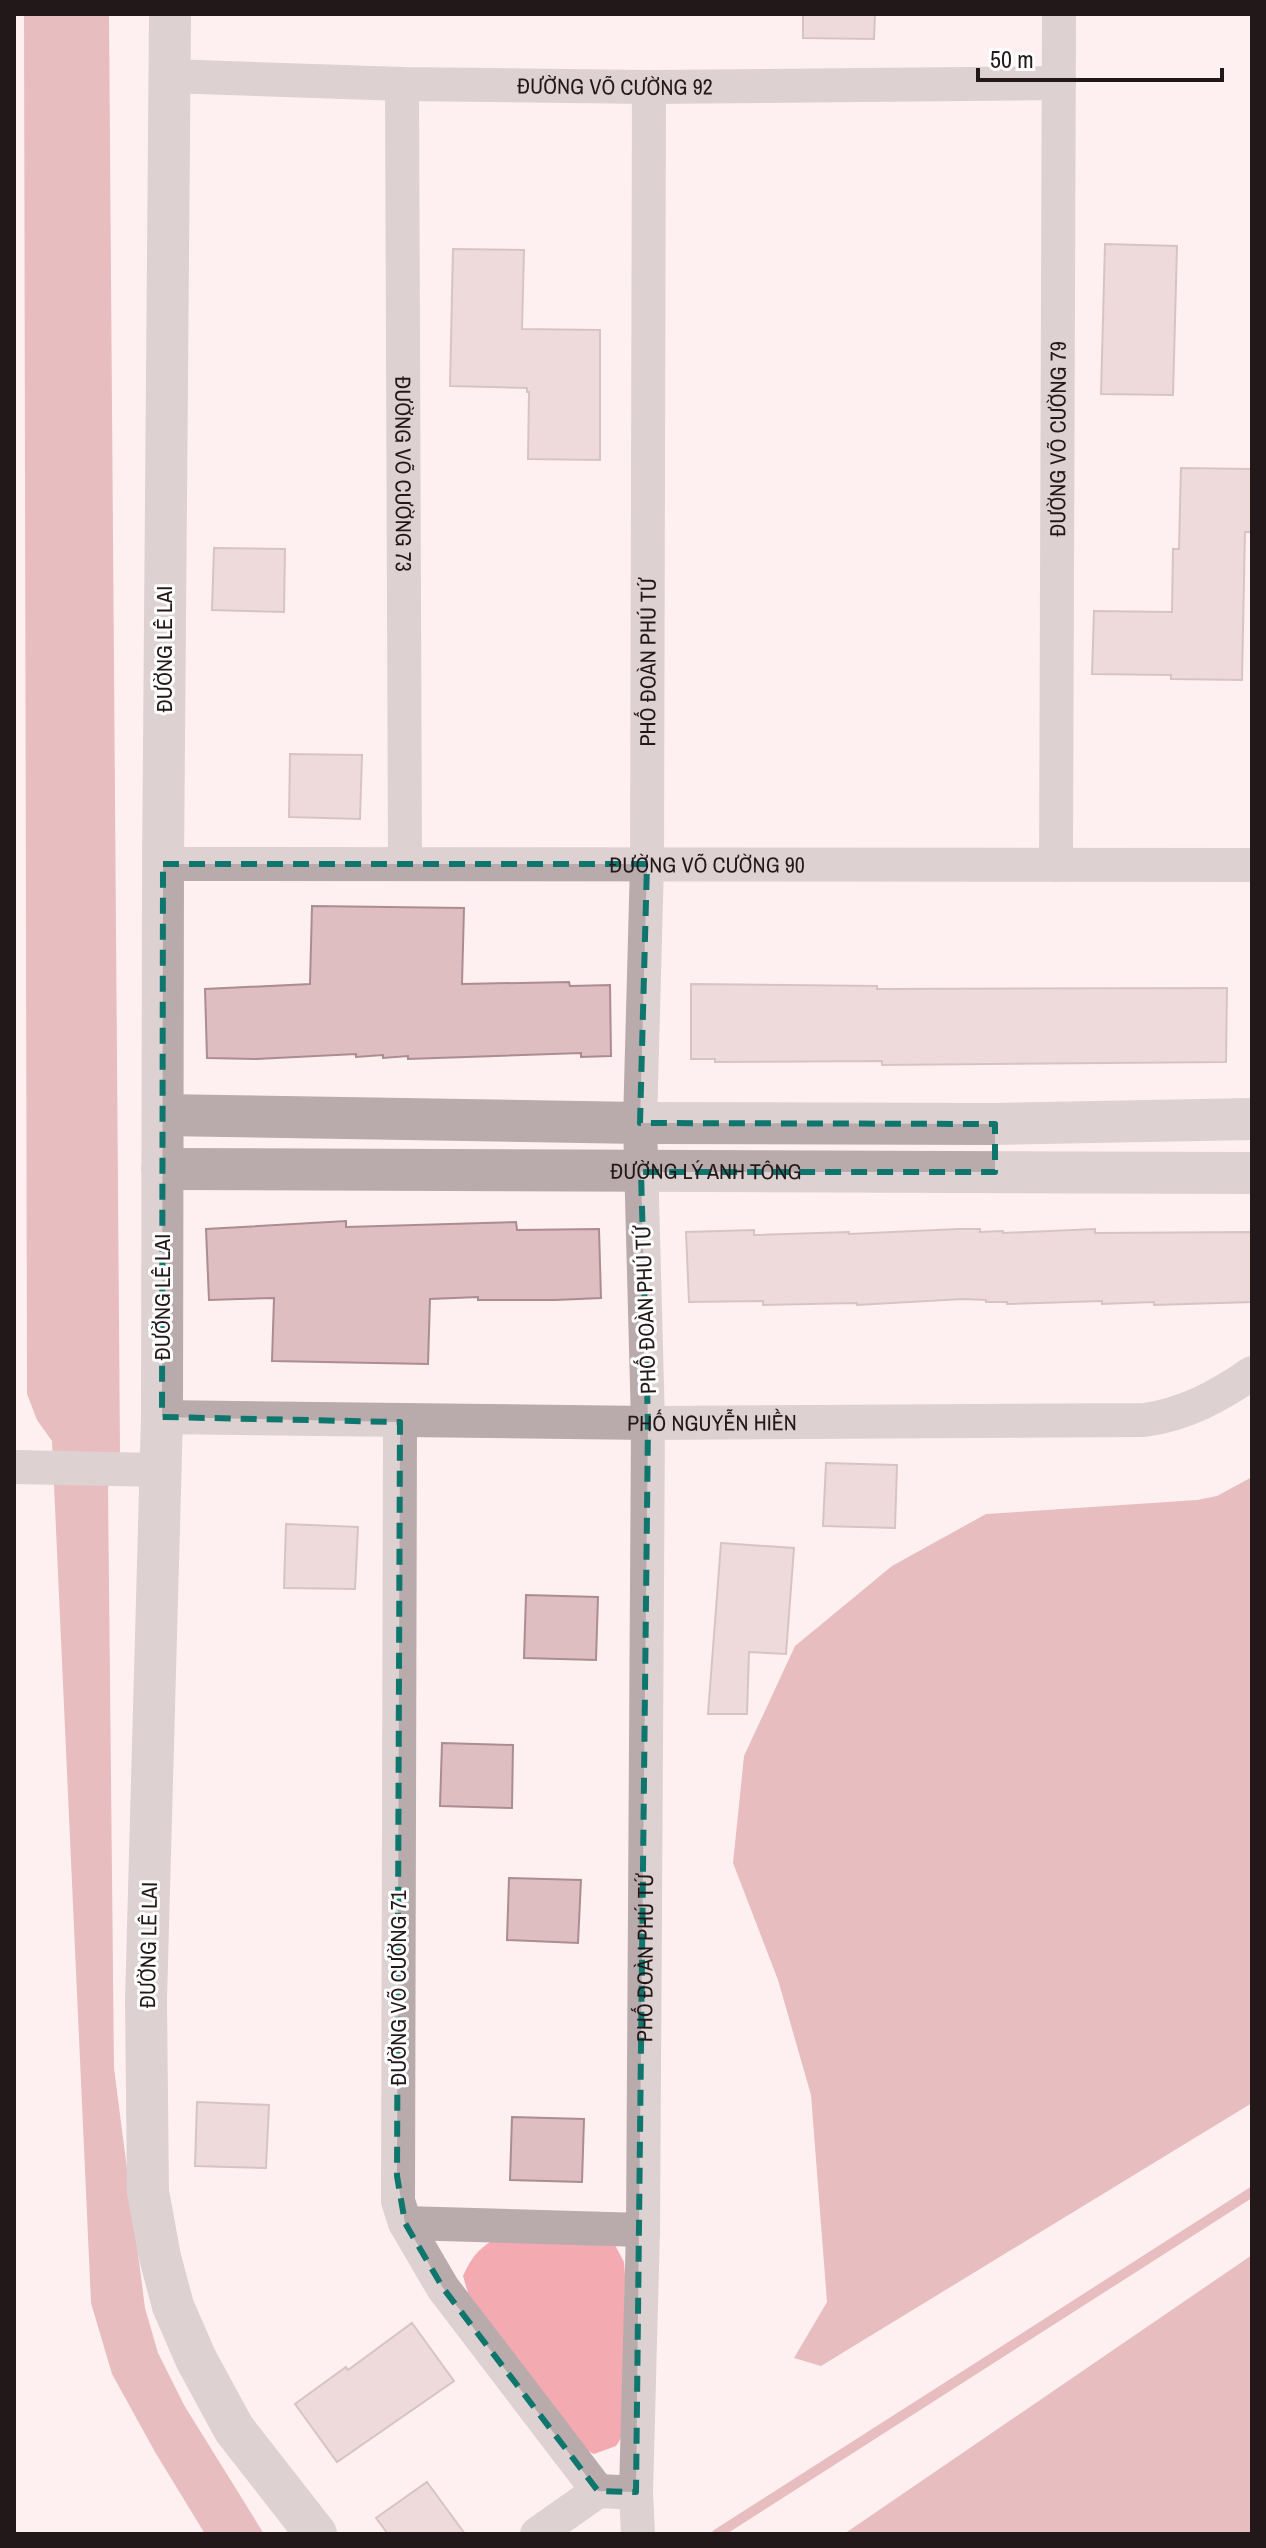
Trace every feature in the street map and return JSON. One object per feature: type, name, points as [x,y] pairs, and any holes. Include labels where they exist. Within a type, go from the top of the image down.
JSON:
[{"type":"street","name":"ĐƯỜNG LÊ LAI","points":[[170,14],[162,1417],[146,2000],[148,2192],[173,2306],[196,2359],[234,2429],[316,2534]]},
{"type":"street","name":"ĐƯỜNG VÕ CƯỜNG 79","points":[[1056,865],[1059,14]]},
{"type":"street","name":"ĐƯỜNG VÕ CƯỜNG 92","points":[[169,76],[402,84],[649,87],[1059,83]]},
{"type":"street","name":"ĐƯỜNG VÕ CƯỜNG 73","points":[[402,84],[405,864]]},
{"type":"street","name":"PHỐ ĐOÀN PHÚ TỨ","points":[[637,2517],[643,2230],[648,1423],[640,1123],[647,864],[649,87]]},
{"type":"street","name":"ĐƯỜNG VÕ CƯỜNG 90","points":[[163,864],[1252,865]]},
{"type":"street","points":[[163,1115],[640,1123],[995,1124],[1252,1119]]},
{"type":"street","points":[[995,1124],[995,1172]]},
{"type":"street","name":"ĐƯỜNG LÝ ANH TÔNG","points":[[162,1169],[1252,1173]]},
{"type":"street","name":"PHỐ NGUYỄN HIỀN","points":[[162,1417],[648,1423],[1144,1420],[1175,1414],[1219,1394],[1252,1373]]},
{"type":"street","name":"ĐƯỜNG VÕ CƯỜNG 71","points":[[400,1422],[398,2201],[405,2223],[443,2288],[598,2491]]},
{"type":"street","points":[[24,1467],[159,1470]]},
{"type":"street","points":[[405,2223],[643,2230]]},
{"type":"street","points":[[537,2534],[598,2491],[637,2517]]},
{"type":"highlighted area","points":[[163,864],[647,864],[640,1123],[995,1124],[995,1172],[641,1172],[648,1423],[636,2492],[598,2491],[443,2288],[405,2223],[397,2176],[400,1422],[162,1417]]},
{"type":"shaded area","points":[[24,14],[109,14],[120,1451],[108,1488],[114,2068],[145,2308],[158,2353],[184,2405],[264,2534],[205,2534],[112,2374],[91,2303],[52,1441],[37,1420],[27,1394]]},
{"type":"shaded area","points":[[1252,1477],[1252,2103],[821,2366],[794,2358],[827,2302],[811,2095],[778,1980],[733,1863],[744,1756],[795,1646],[892,1566],[986,1514],[1197,1500],[1217,1496]]},
{"type":"shaded area","points":[[495,2239],[615,2245],[624,2262],[625,2276],[623,2435],[616,2446],[594,2454],[586,2450],[468,2293],[463,2276],[466,2270],[480,2250]]},
{"type":"shaded area","points":[[1252,2255],[1252,2534],[844,2534]]},
{"type":"building","points":[[803,14],[875,14],[874,39],[803,38]]},
{"type":"building","points":[[1105,244],[1177,246],[1173,395],[1101,394]]},
{"type":"building","points":[[453,249],[524,250],[522,329],[600,330],[600,460],[528,459],[527,388],[450,386]]},
{"type":"building","points":[[1181,468],[1252,469],[1251,532],[1245,532],[1242,680],[1092,674],[1094,611],[1172,612],[1173,549],[1179,549]]},
{"type":"building","points":[[214,548],[285,549],[284,612],[212,610]]},
{"type":"building","points":[[290,754],[362,755],[360,819],[289,817]]},
{"type":"building","points":[[312,906],[464,908],[462,984],[569,982],[570,986],[610,985],[611,1056],[581,1057],[581,1053],[408,1059],[408,1056],[383,1058],[383,1055],[356,1057],[356,1054],[207,1058],[205,989],[310,984]]},
{"type":"building","points":[[691,984],[877,986],[877,989],[1227,988],[1226,1062],[882,1065],[882,1061],[715,1062],[715,1059],[691,1059]]},
{"type":"building","points":[[346,1221],[346,1227],[516,1222],[517,1230],[599,1229],[601,1298],[430,1299],[428,1364],[272,1361],[274,1298],[209,1300],[206,1229]]},
{"type":"building","points":[[958,1229],[1003,1233],[1095,1229],[1095,1233],[1252,1232],[1252,1302],[1007,1304],[963,1299],[857,1305],[763,1305],[763,1301],[689,1302],[686,1232],[754,1230],[754,1235],[849,1234]]},
{"type":"building","points":[[826,1463],[897,1465],[895,1528],[823,1526]]},
{"type":"building","points":[[286,1524],[358,1527],[355,1589],[284,1588]]},
{"type":"building","points":[[721,1543],[794,1548],[786,1654],[749,1652],[747,1714],[708,1714]]},
{"type":"building","points":[[526,1595],[598,1597],[596,1660],[524,1658]]},
{"type":"building","points":[[442,1743],[513,1745],[512,1808],[440,1806]]},
{"type":"building","points":[[509,1878],[581,1880],[578,1943],[507,1940]]},
{"type":"building","points":[[197,2102],[269,2105],[266,2168],[195,2166]]},
{"type":"building","points":[[512,2117],[584,2119],[582,2182],[510,2180]]},
{"type":"building","points":[[412,2323],[454,2381],[337,2462],[295,2404]]},
{"type":"building","points":[[427,2482],[465,2534],[388,2534],[376,2518]]},
{"type":"waterway","points":[[717,2534],[1252,2192]]}]
